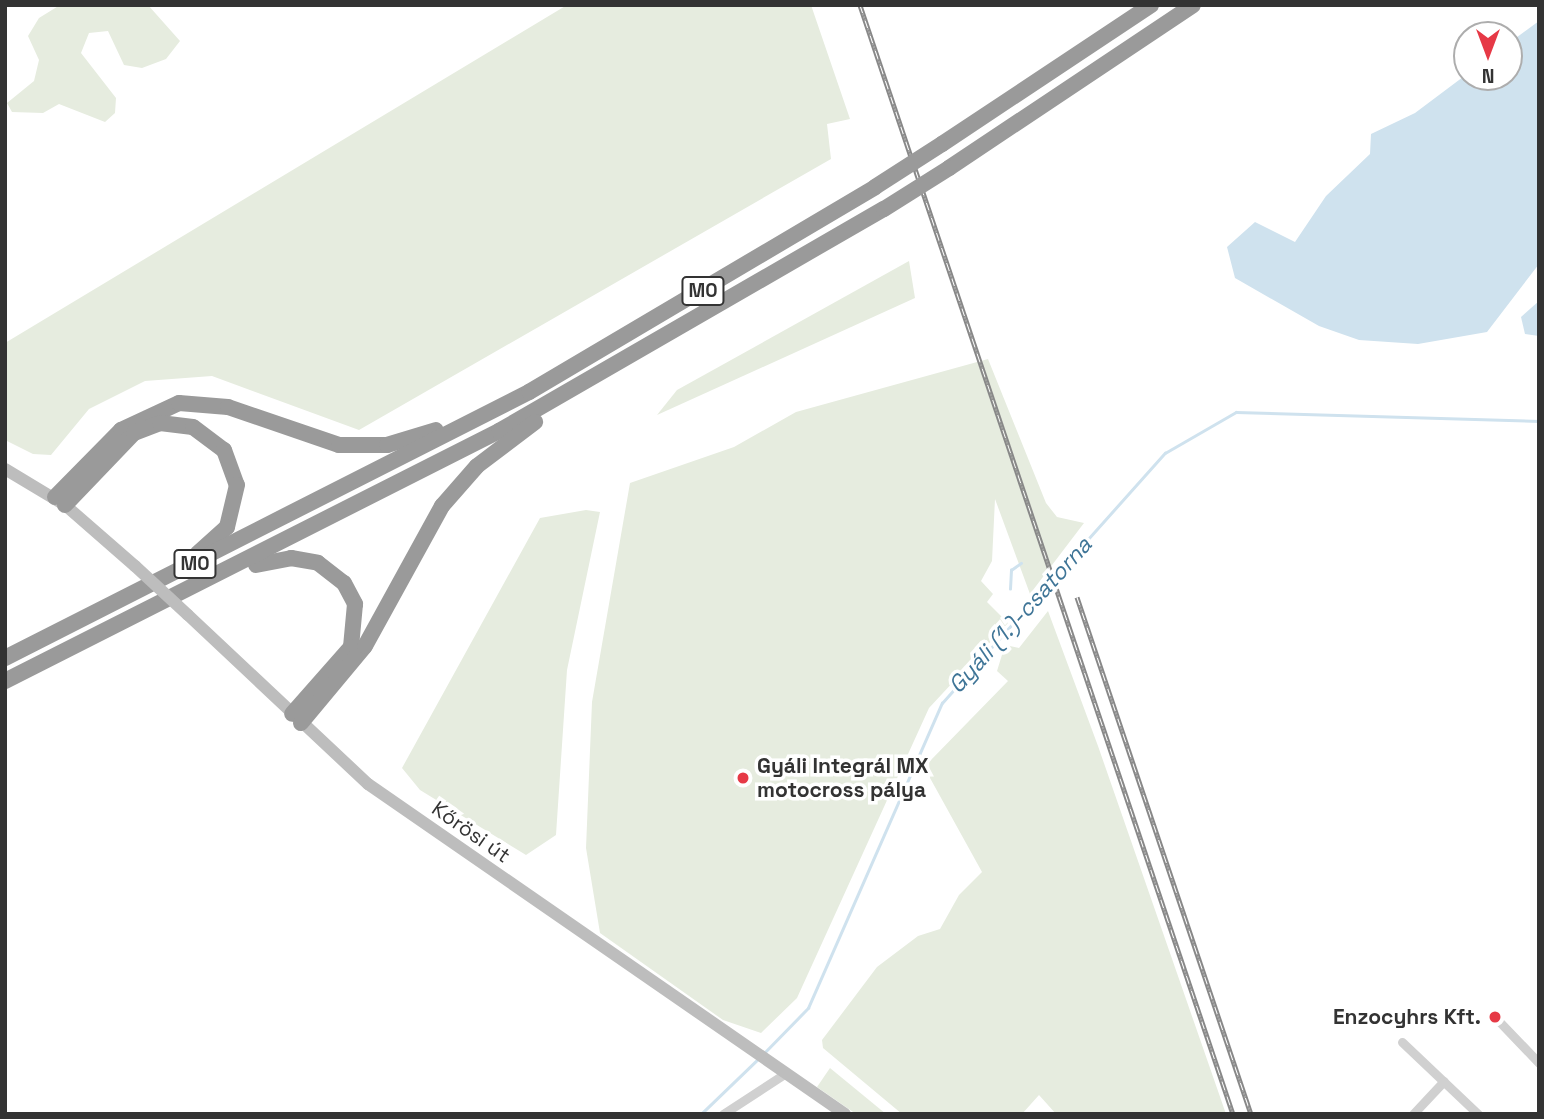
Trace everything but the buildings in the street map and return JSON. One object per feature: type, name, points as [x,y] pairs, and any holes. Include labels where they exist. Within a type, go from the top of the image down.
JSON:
[{"type":"highway","name":"M0","points":[[5,658],[529,392],[875,187],[1151,5]]},
{"type":"highway","name":"M0","points":[[5,681],[214,577],[590,381],[884,209],[1193,5]]},
{"type":"highway","points":[[296,718],[358,657],[415,546],[453,493],[504,444],[590,381]]},
{"type":"highway","points":[[60,501],[121,430],[170,405],[211,403],[323,442],[364,447],[416,438],[529,392]]},
{"type":"highway","points":[[60,501],[121,443],[153,425],[200,429],[231,462],[237,499],[223,532],[117,602]]},
{"type":"highway","points":[[214,577],[291,558],[329,568],[347,587],[356,612],[351,647],[296,718]]},
{"type":"main road","points":[[5,469],[60,501]]},
{"type":"main road","name":"Kőrösi út","points":[[60,501],[135,566],[368,784],[845,1114]]},
{"type":"street","points":[[1492,1014],[1539,1063]]},
{"type":"street","points":[[1402,1042],[1478,1114]]},
{"type":"street","points":[[723,1114],[786,1073]]},
{"type":"street","points":[[1413,1114],[1444,1081]]},
{"type":"shaded area","points":[[60,5],[148,5],[180,41],[166,59],[142,68],[124,65],[108,31],[89,33],[81,53],[116,98],[115,113],[105,122],[59,104],[43,113],[12,112],[7,103],[34,81],[39,60],[28,36],[39,18]]},
{"type":"shaded area","points":[[567,5],[811,5],[850,119],[827,124],[831,159],[359,430],[212,376],[145,381],[89,409],[51,455],[33,454],[5,440],[5,343]]},
{"type":"shaded area","points":[[909,261],[915,298],[657,415],[677,390]]},
{"type":"shaded area","name":"Gyáli Integrál MX motocross pálya","points":[[988,359],[1046,503],[1057,517],[1084,523],[1030,594],[995,499],[992,561],[981,581],[993,594],[987,602],[1008,623],[929,708],[797,998],[761,1033],[723,1020],[600,933],[586,848],[592,702],[630,483],[734,447],[796,412]]},
{"type":"shaded area","points":[[586,510],[600,512],[567,670],[556,835],[526,855],[420,790],[402,768],[540,518]]},
{"type":"shaded area","points":[[1048,611],[1226,1114],[1056,1114],[1039,1095],[1022,1114],[902,1114],[823,1048],[822,1040],[877,967],[918,936],[940,929],[959,895],[982,872],[930,778],[929,762],[1008,681],[997,671],[1005,645],[1019,648]]},
{"type":"shaded area","points":[[830,1068],[886,1114],[856,1114],[817,1087]]},
{"type":"water","points":[[1539,21],[1539,264],[1487,332],[1418,344],[1359,340],[1319,326],[1235,278],[1227,247],[1255,222],[1295,242],[1326,196],[1370,154],[1371,134],[1415,113],[1453,84],[1453,91],[1523,91],[1523,33]]},
{"type":"water","points":[[1539,301],[1539,336],[1525,334],[1521,317]]},
{"type":"waterway","name":"Gyáli (1.)-csatorna","points":[[764,1053],[808,1008],[942,703],[1165,453],[1236,412],[1539,421]]},
{"type":"waterway","points":[[1010,589],[1011,570],[1021,563]]},
{"type":"waterway","name":"Gyáli (1.)-csatorna","points":[[701,1114],[759,1058]]},
{"type":"railway","points":[[860,5],[1233,1114]]},
{"type":"railway","points":[[1077,597],[1251,1114]]},
{"type":"place","name":"Gyáli Integrál MX motocross pálya","points":[[743,778]]},
{"type":"place","name":"Enzocyhrs Kft.","points":[[1495,1017]]}]
